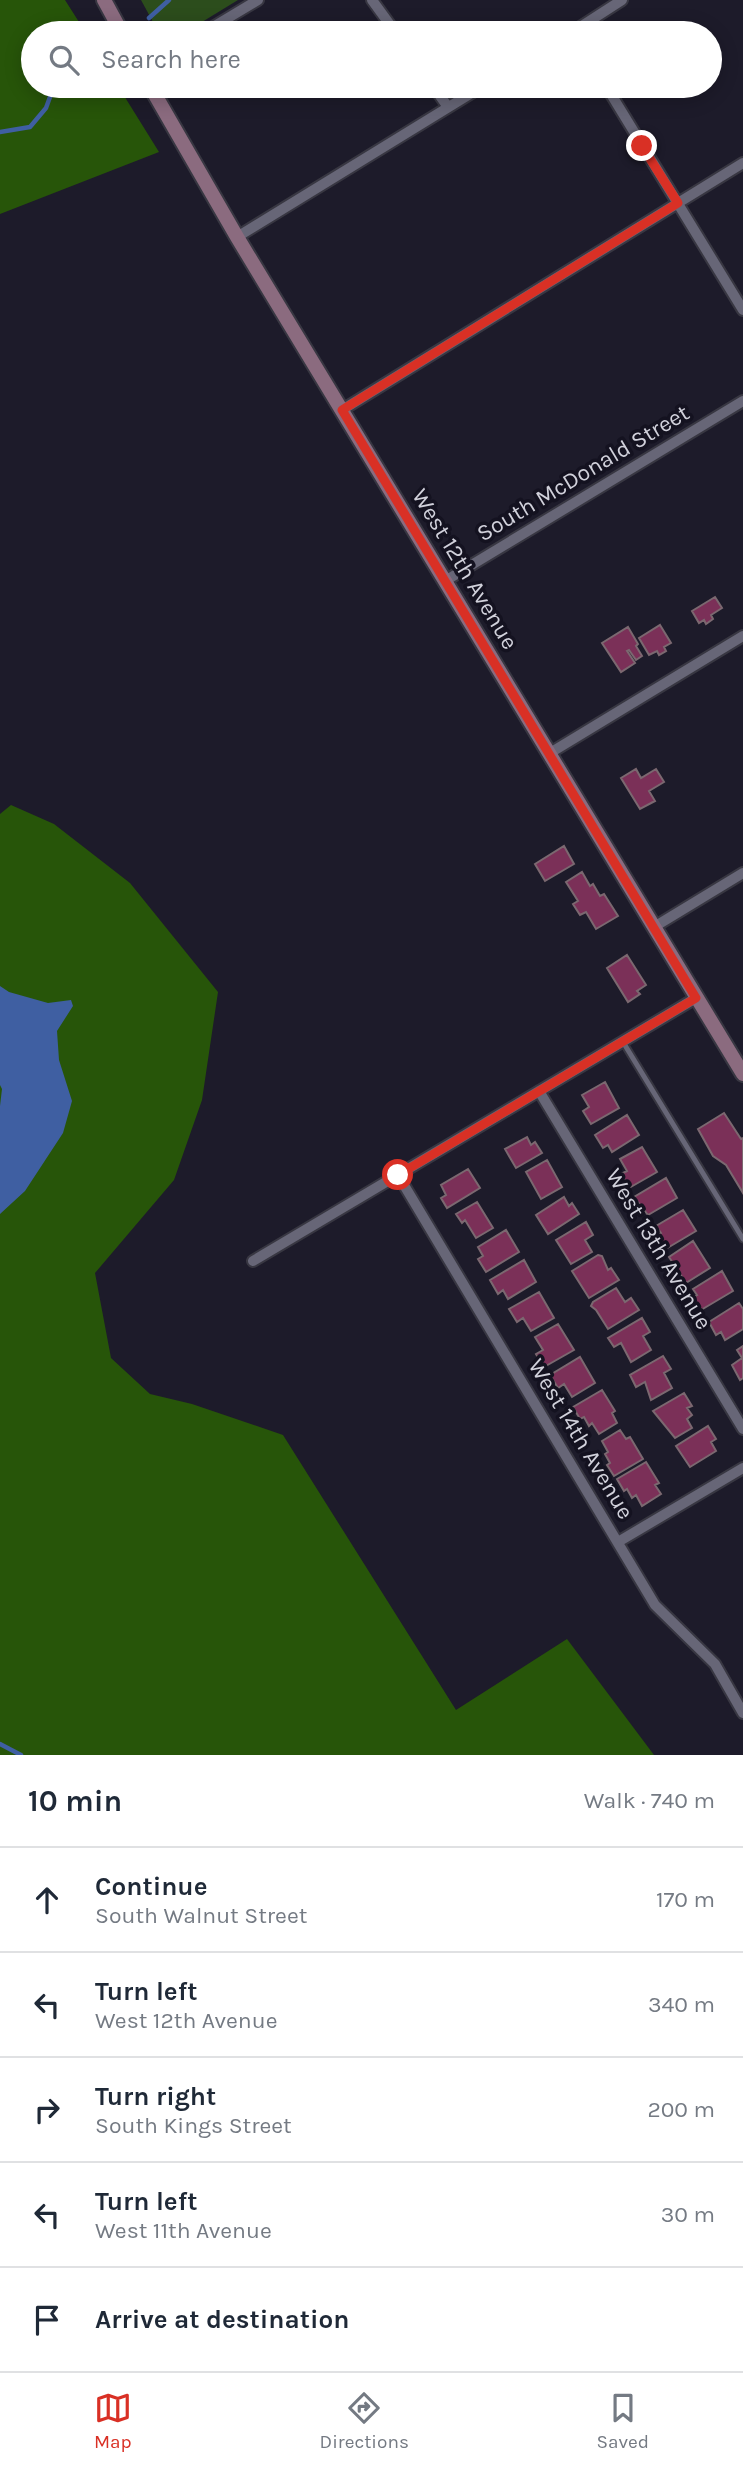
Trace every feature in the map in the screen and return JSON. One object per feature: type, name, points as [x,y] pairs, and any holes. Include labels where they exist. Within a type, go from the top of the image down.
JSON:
[{"type":"main road","points":[[104,0],[115,21]]},
{"type":"main road","name":"West 12th Avenue","points":[[157,98],[237,237],[743,1074]]},
{"type":"street","points":[[223,21],[258,0]]},
{"type":"street","points":[[372,0],[387,21]]},
{"type":"street","points":[[585,21],[602,5],[622,0]]},
{"type":"street","points":[[442,98],[448,107]]},
{"type":"street","points":[[237,237],[463,98]]},
{"type":"street","points":[[613,98],[743,310]]},
{"type":"street","points":[[342,410],[743,163]]},
{"type":"street","name":"South McDonald Street","points":[[445,581],[743,401]]},
{"type":"street","points":[[550,753],[743,636]]},
{"type":"street","points":[[654,927],[743,873]]},
{"type":"street","points":[[253,1261],[696,998]]},
{"type":"street","name":"West 13th Avenue","points":[[539,1091],[743,1429]]},
{"type":"street","name":"West 14th Avenue","points":[[398,1175],[655,1605],[715,1664],[743,1713]]},
{"type":"street","points":[[618,1542],[743,1468]]},
{"type":"lane","points":[[624,1042],[743,1239]]},
{"type":"green space","points":[[0,0],[65,0],[78,21],[21,21],[21,98],[125,98],[159,152],[0,214]]},
{"type":"green space","points":[[141,0],[238,0],[204,21],[152,21]]},
{"type":"green space","points":[[11,805],[54,824],[130,883],[218,992],[202,1100],[174,1180],[95,1273],[111,1358],[150,1394],[192,1404],[283,1435],[456,1710],[567,1639],[654,1755],[0,1755],[0,814]]},
{"type":"water","points":[[0,986],[9,992],[48,1003],[71,1000],[73,1006],[57,1031],[59,1060],[72,1101],[63,1133],[25,1191],[0,1214],[2,1089]]},
{"type":"building","points":[[715,597],[722,608],[711,615],[713,619],[706,624],[704,620],[699,623],[692,611]]},
{"type":"building","points":[[660,625],[671,643],[664,647],[666,651],[659,655],[657,651],[649,655],[639,638]]},
{"type":"building","points":[[628,627],[642,656],[636,660],[629,650],[627,651],[635,663],[621,672],[602,643]]},
{"type":"building","points":[[636,769],[641,778],[656,769],[664,782],[649,791],[655,801],[640,809],[621,778]]},
{"type":"building","points":[[564,846],[574,864],[545,881],[535,864]]},
{"type":"building","points":[[582,872],[600,896],[604,894],[618,916],[596,929],[586,912],[580,915],[573,904],[578,901],[566,882]]},
{"type":"building","points":[[627,955],[646,985],[637,991],[640,994],[628,1002],[607,968]]},
{"type":"building","points":[[605,1082],[619,1108],[591,1124],[583,1111],[589,1107],[582,1095]]},
{"type":"building","points":[[724,1113],[741,1139],[743,1138],[743,1193],[726,1165],[713,1156],[698,1129]]},
{"type":"building","points":[[627,1115],[639,1135],[612,1152],[608,1145],[603,1148],[595,1135]]},
{"type":"building","points":[[527,1137],[531,1145],[535,1142],[542,1153],[516,1168],[505,1149]]},
{"type":"building","points":[[642,1147],[657,1172],[629,1188],[621,1174],[627,1171],[620,1159]]},
{"type":"building","points":[[547,1160],[562,1187],[541,1199],[526,1172]]},
{"type":"building","points":[[468,1169],[480,1188],[447,1208],[441,1198],[446,1195],[441,1185]]},
{"type":"building","points":[[666,1178],[677,1198],[648,1215],[634,1197]]},
{"type":"building","points":[[564,1197],[569,1206],[572,1203],[579,1214],[548,1234],[536,1215]]},
{"type":"building","points":[[477,1202],[493,1228],[476,1238],[465,1220],[462,1223],[456,1214]]},
{"type":"building","points":[[683,1210],[696,1231],[664,1250],[655,1237],[661,1233],[656,1226]]},
{"type":"building","points":[[586,1222],[593,1235],[585,1240],[592,1252],[571,1264],[556,1240]]},
{"type":"building","points":[[506,1230],[519,1252],[486,1272],[478,1259],[483,1256],[478,1247]]},
{"type":"building","points":[[693,1241],[710,1268],[686,1283],[669,1257]]},
{"type":"building","points":[[598,1255],[602,1256],[608,1270],[611,1268],[619,1280],[589,1298],[572,1271]]},
{"type":"building","points":[[524,1260],[536,1282],[508,1299],[503,1290],[498,1294],[490,1280]]},
{"type":"building","points":[[722,1271],[733,1291],[701,1310],[693,1297],[697,1295],[693,1289]]},
{"type":"building","points":[[616,1288],[625,1302],[631,1298],[639,1310],[608,1329],[591,1306]]},
{"type":"building","points":[[539,1292],[554,1318],[531,1331],[523,1318],[517,1322],[509,1309]]},
{"type":"building","points":[[739,1303],[743,1309],[743,1329],[725,1340],[721,1332],[716,1335],[709,1322]]},
{"type":"building","points":[[642,1318],[650,1332],[643,1336],[651,1350],[631,1362],[621,1343],[614,1347],[608,1338]]},
{"type":"building","points":[[558,1324],[574,1350],[544,1367],[536,1354],[543,1350],[535,1337]]},
{"type":"building","points":[[743,1346],[743,1378],[740,1380],[732,1365],[742,1358],[737,1350]]},
{"type":"building","points":[[663,1356],[671,1369],[664,1373],[672,1388],[651,1400],[645,1382],[636,1387],[630,1375]]},
{"type":"building","points":[[580,1357],[595,1383],[572,1397],[564,1384],[558,1388],[550,1375]]},
{"type":"building","points":[[602,1390],[615,1411],[612,1413],[617,1423],[599,1434],[592,1423],[589,1426],[584,1417],[580,1419],[573,1407]]},
{"type":"building","points":[[684,1393],[692,1406],[687,1408],[692,1415],[687,1419],[692,1428],[675,1438],[653,1411]]},
{"type":"building","points":[[708,1426],[716,1439],[711,1442],[716,1451],[690,1467],[676,1446]]},
{"type":"building","points":[[620,1430],[626,1439],[630,1437],[643,1459],[614,1476],[607,1465],[610,1463],[605,1454],[608,1452],[602,1441]]},
{"type":"building","points":[[646,1462],[659,1483],[655,1485],[661,1494],[642,1506],[636,1495],[632,1498],[617,1479]]},
{"type":"waterway","points":[[149,18],[169,0]]},
{"type":"waterway","points":[[0,132],[30,127],[46,108],[50,98]]},
{"type":"waterway","points":[[0,1744],[21,1755]]},
{"type":"route","points":[[398,1175],[696,998],[342,410],[678,203],[642,146]]}]
